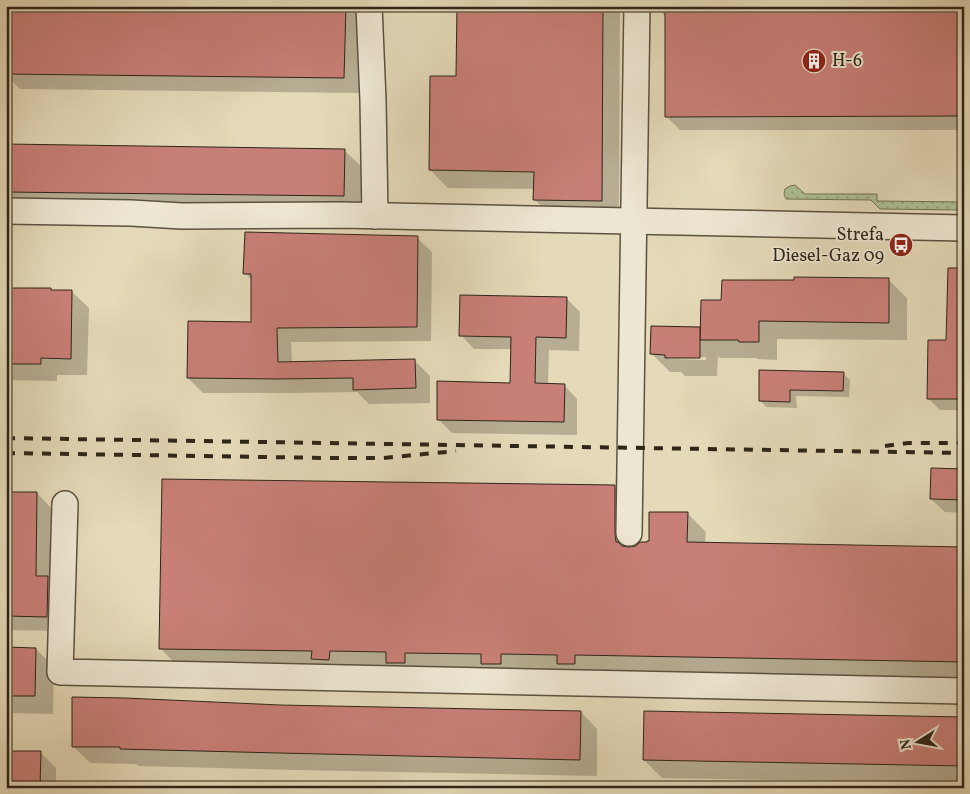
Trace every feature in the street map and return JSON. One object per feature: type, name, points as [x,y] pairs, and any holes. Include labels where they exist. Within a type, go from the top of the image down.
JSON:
[{"type":"lane","points":[[369,6],[375,216]]},
{"type":"lane","points":[[630,533],[637,6]]},
{"type":"lane","points":[[6,211],[131,213],[182,216],[341,215],[964,228]]},
{"type":"lane","points":[[65,504],[60,672],[964,690]]},
{"type":"green space","points":[[795,185],[805,194],[877,194],[877,201],[964,202],[964,210],[880,209],[871,200],[786,199],[785,189]]},
{"type":"building","points":[[6,6],[346,6],[344,78],[6,74]]},
{"type":"building","points":[[457,6],[603,6],[602,201],[533,200],[534,172],[429,170],[430,76],[456,76]]},
{"type":"building","name":"H-6","points":[[665,6],[964,6],[964,116],[665,117]]},
{"type":"building","points":[[6,144],[345,149],[344,196],[6,192]]},
{"type":"building","points":[[245,232],[418,236],[417,327],[277,328],[278,362],[415,359],[416,388],[353,390],[353,378],[187,378],[188,321],[251,322],[251,274],[243,274]]},
{"type":"building","points":[[948,268],[964,268],[964,399],[927,399],[928,340],[946,340]]},
{"type":"building","points":[[794,277],[889,278],[889,323],[759,321],[759,342],[700,340],[701,300],[721,300],[722,280],[794,280]]},
{"type":"building","points":[[6,288],[72,290],[71,359],[41,358],[41,364],[6,364]]},
{"type":"building","points":[[460,295],[567,297],[566,338],[536,337],[535,383],[565,384],[564,422],[437,420],[437,381],[510,383],[511,337],[459,336]]},
{"type":"building","points":[[651,326],[700,327],[700,358],[665,358],[665,355],[650,354]]},
{"type":"building","points":[[759,370],[844,372],[843,391],[790,390],[790,402],[759,401]]},
{"type":"building","points":[[931,468],[964,469],[964,500],[930,499]]},
{"type":"building","points":[[162,479],[615,485],[616,542],[622,546],[636,546],[640,542],[649,541],[649,512],[688,512],[687,542],[964,547],[964,662],[575,655],[575,664],[557,664],[557,655],[501,654],[501,664],[481,664],[481,654],[405,653],[405,663],[386,663],[386,652],[330,651],[329,660],[311,659],[312,651],[159,649]]},
{"type":"building","points":[[6,492],[37,492],[36,576],[48,576],[47,617],[6,616]]},
{"type":"building","points":[[6,647],[36,648],[35,696],[6,696]]},
{"type":"building","points":[[72,697],[280,705],[581,711],[580,760],[72,747]]},
{"type":"building","points":[[644,711],[964,717],[964,766],[643,760]]},
{"type":"building","points":[[6,751],[41,751],[40,788],[6,788]]},
{"type":"railway","points":[[6,438],[964,453]]},
{"type":"railway","points":[[885,446],[908,443],[964,443]]},
{"type":"railway","points":[[6,453],[383,458],[456,451]]},
{"type":"place","name":"H-6","points":[[814,61]]},
{"type":"place","name":"Strefa Diesel-Gaz 09","points":[[901,245]]}]
